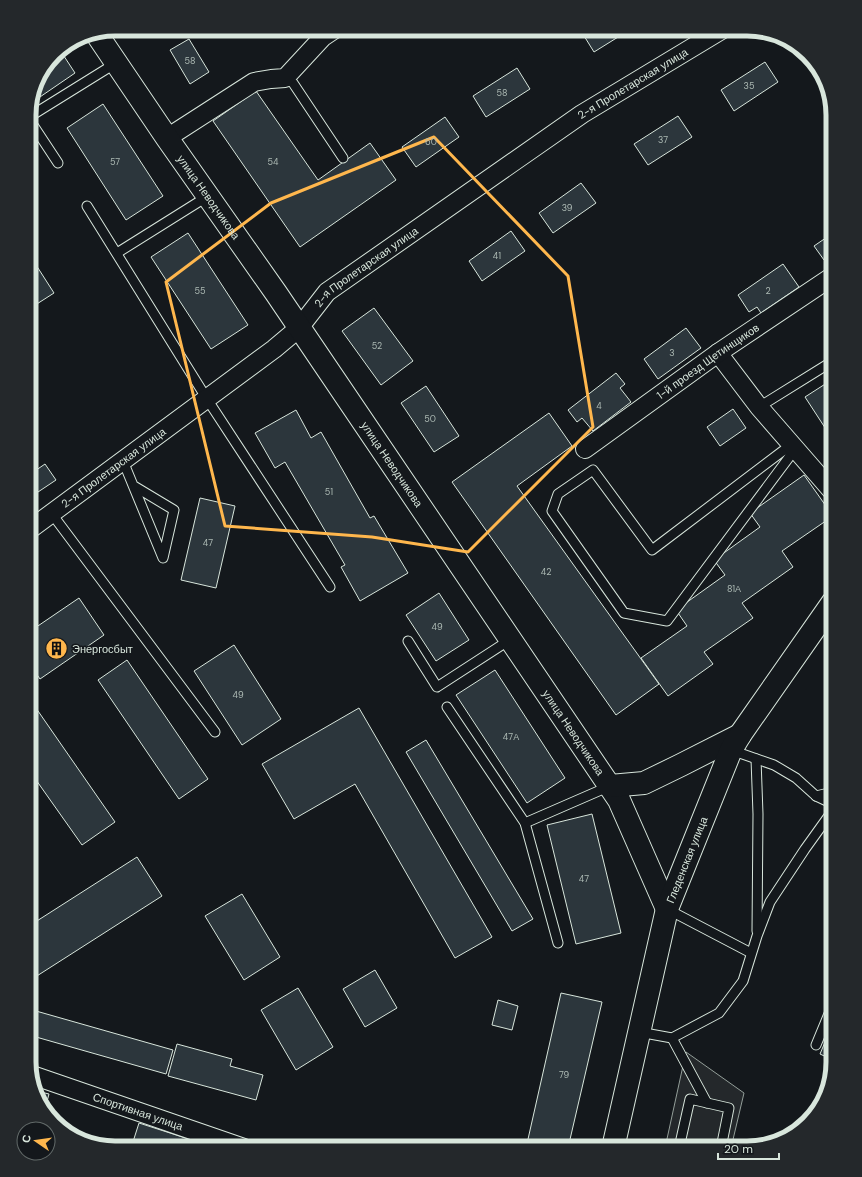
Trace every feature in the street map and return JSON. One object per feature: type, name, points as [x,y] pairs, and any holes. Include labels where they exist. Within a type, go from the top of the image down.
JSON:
[{"type":"main road","name":"улица Неводчикова","points":[[99,38],[299,328],[610,786],[619,800],[667,909]]},
{"type":"main road","name":"Гледенская улица","points":[[615,1141],[667,909],[735,742],[826,612]]},
{"type":"main road","points":[[610,786],[644,782],[735,742]]},
{"type":"street","points":[[167,138],[254,82],[285,78],[324,36]]},
{"type":"street","name":"2-я Пролетарская улица","points":[[36,525],[274,349],[299,328],[326,292],[582,114],[711,36]]},
{"type":"street","name":"1-й проезд Щетинщиков","points":[[585,449],[718,353],[826,281]]},
{"type":"street","points":[[718,353],[759,407],[826,484]]},
{"type":"street","name":"Спортивная улица","points":[[38,1077],[224,1141]]},
{"type":"lane","points":[[36,114],[116,63]]},
{"type":"lane","points":[[285,78],[293,83],[343,158]]},
{"type":"lane","points":[[36,129],[58,163]]},
{"type":"lane","points":[[117,253],[208,196]]},
{"type":"lane","points":[[87,206],[207,399],[330,587]]},
{"type":"lane","points":[[759,407],[826,365]]},
{"type":"lane","points":[[794,446],[667,621],[624,613],[552,511],[558,494],[593,470],[652,550],[794,446]]},
{"type":"lane","points":[[123,461],[163,558],[174,510],[134,486]]},
{"type":"lane","points":[[52,514],[215,732]]},
{"type":"lane","points":[[408,641],[437,687],[511,639]]},
{"type":"lane","points":[[447,707],[525,823],[558,943]]},
{"type":"lane","points":[[735,742],[756,759],[774,765],[796,778],[816,796],[826,801]]},
{"type":"lane","points":[[756,759],[758,814],[756,936]]},
{"type":"lane","points":[[525,823],[610,786]]},
{"type":"lane","points":[[816,796],[826,794]]},
{"type":"lane","points":[[639,1032],[672,1038],[719,1013],[743,981],[756,936],[770,902],[826,820]]},
{"type":"lane","points":[[667,909],[751,953]]},
{"type":"lane","points":[[816,1045],[826,1021]]},
{"type":"lane","points":[[672,1038],[707,1103]]},
{"type":"lane","points":[[681,1141],[690,1100],[730,1108],[723,1141]]},
{"type":"highlighted area","points":[[434,137],[568,276],[593,427],[468,552],[372,537],[225,526],[166,282],[271,203]]},
{"type":"shaded area","points":[[686,1052],[744,1093],[733,1141],[667,1141]]},
{"type":"building","points":[[584,36],[620,36],[594,52]]},
{"type":"building","points":[[189,39],[209,72],[190,84],[170,50]]},
{"type":"building","points":[[63,55],[75,73],[38,98],[40,90],[49,71]]},
{"type":"building","points":[[765,62],[778,82],[734,111],[721,90]]},
{"type":"building","points":[[517,68],[530,89],[486,117],[473,96]]},
{"type":"building","points":[[256,91],[318,180],[370,143],[396,180],[300,247],[213,121]]},
{"type":"building","points":[[103,104],[163,196],[126,220],[67,128]]},
{"type":"building","points":[[678,116],[692,137],[648,165],[634,144]]},
{"type":"building","points":[[445,117],[459,137],[416,167],[402,147]]},
{"type":"building","points":[[581,183],[596,203],[553,233],[539,213]]},
{"type":"building","points":[[511,231],[525,251],[482,281],[469,261]]},
{"type":"building","points":[[188,233],[248,325],[211,349],[151,257]]},
{"type":"building","points":[[826,238],[826,258],[824,260],[814,246]]},
{"type":"building","points":[[783,264],[799,287],[761,313],[757,307],[749,312],[738,295]]},
{"type":"building","points":[[36,265],[54,293],[36,305]]},
{"type":"building","points":[[374,308],[413,361],[381,385],[342,331]]},
{"type":"building","points":[[686,328],[701,348],[658,379],[644,359]]},
{"type":"building","points":[[616,373],[625,384],[620,388],[631,402],[593,431],[582,418],[577,422],[568,410]]},
{"type":"building","points":[[826,384],[826,429],[805,397]]},
{"type":"building","points":[[426,386],[459,436],[434,452],[401,403]]},
{"type":"building","points":[[733,409],[746,428],[720,446],[707,427]]},
{"type":"building","points":[[296,410],[311,438],[321,432],[370,518],[374,516],[408,573],[360,601],[341,567],[345,565],[285,462],[275,468],[255,433]]},
{"type":"building","points":[[549,413],[572,446],[517,486],[659,684],[616,715],[452,482]]},
{"type":"building","points":[[45,464],[56,480],[36,493],[36,470]]},
{"type":"building","points":[[804,475],[826,506],[826,521],[782,551],[793,567],[742,603],[753,618],[704,652],[713,664],[668,696],[641,658],[687,626],[676,610],[725,575],[714,560],[760,527],[750,513]]},
{"type":"building","points":[[200,498],[235,506],[216,588],[181,580]]},
{"type":"building","points":[[439,593],[469,640],[436,661],[406,615]]},
{"type":"building","name":"Энергосбыт","points":[[79,598],[104,635],[40,679],[36,673],[36,627]]},
{"type":"building","points":[[234,645],[281,719],[242,745],[194,671]]},
{"type":"building","points":[[127,660],[208,779],[179,799],[98,680]]},
{"type":"building","points":[[495,670],[565,778],[527,803],[456,695]]},
{"type":"building","points":[[36,708],[115,822],[82,845],[36,780]]},
{"type":"building","points":[[359,708],[492,937],[455,958],[355,784],[294,819],[262,764]]},
{"type":"building","points":[[426,740],[533,919],[512,931],[406,752]]},
{"type":"building","points":[[592,814],[621,933],[576,944],[547,825]]},
{"type":"building","points":[[137,857],[162,896],[36,977],[36,922]]},
{"type":"building","points":[[242,894],[280,957],[244,980],[205,916]]},
{"type":"building","points":[[375,970],[397,1008],[365,1027],[343,989]]},
{"type":"building","points":[[298,988],[333,1047],[296,1070],[261,1010]]},
{"type":"building","points":[[561,993],[602,1002],[570,1141],[528,1141]]},
{"type":"building","points":[[498,1000],[518,1006],[512,1030],[492,1025]]},
{"type":"building","points":[[36,1011],[173,1050],[166,1074],[36,1037]]},
{"type":"building","points":[[826,1040],[826,1057],[820,1054]]},
{"type":"building","points":[[177,1044],[232,1059],[230,1066],[263,1075],[256,1100],[168,1076]]},
{"type":"building","points":[[42,1092],[49,1094],[47,1102]]},
{"type":"building","points":[[139,1123],[195,1141],[133,1141]]},
{"type":"place","name":"Энергосбыт","points":[[56,649]]}]
